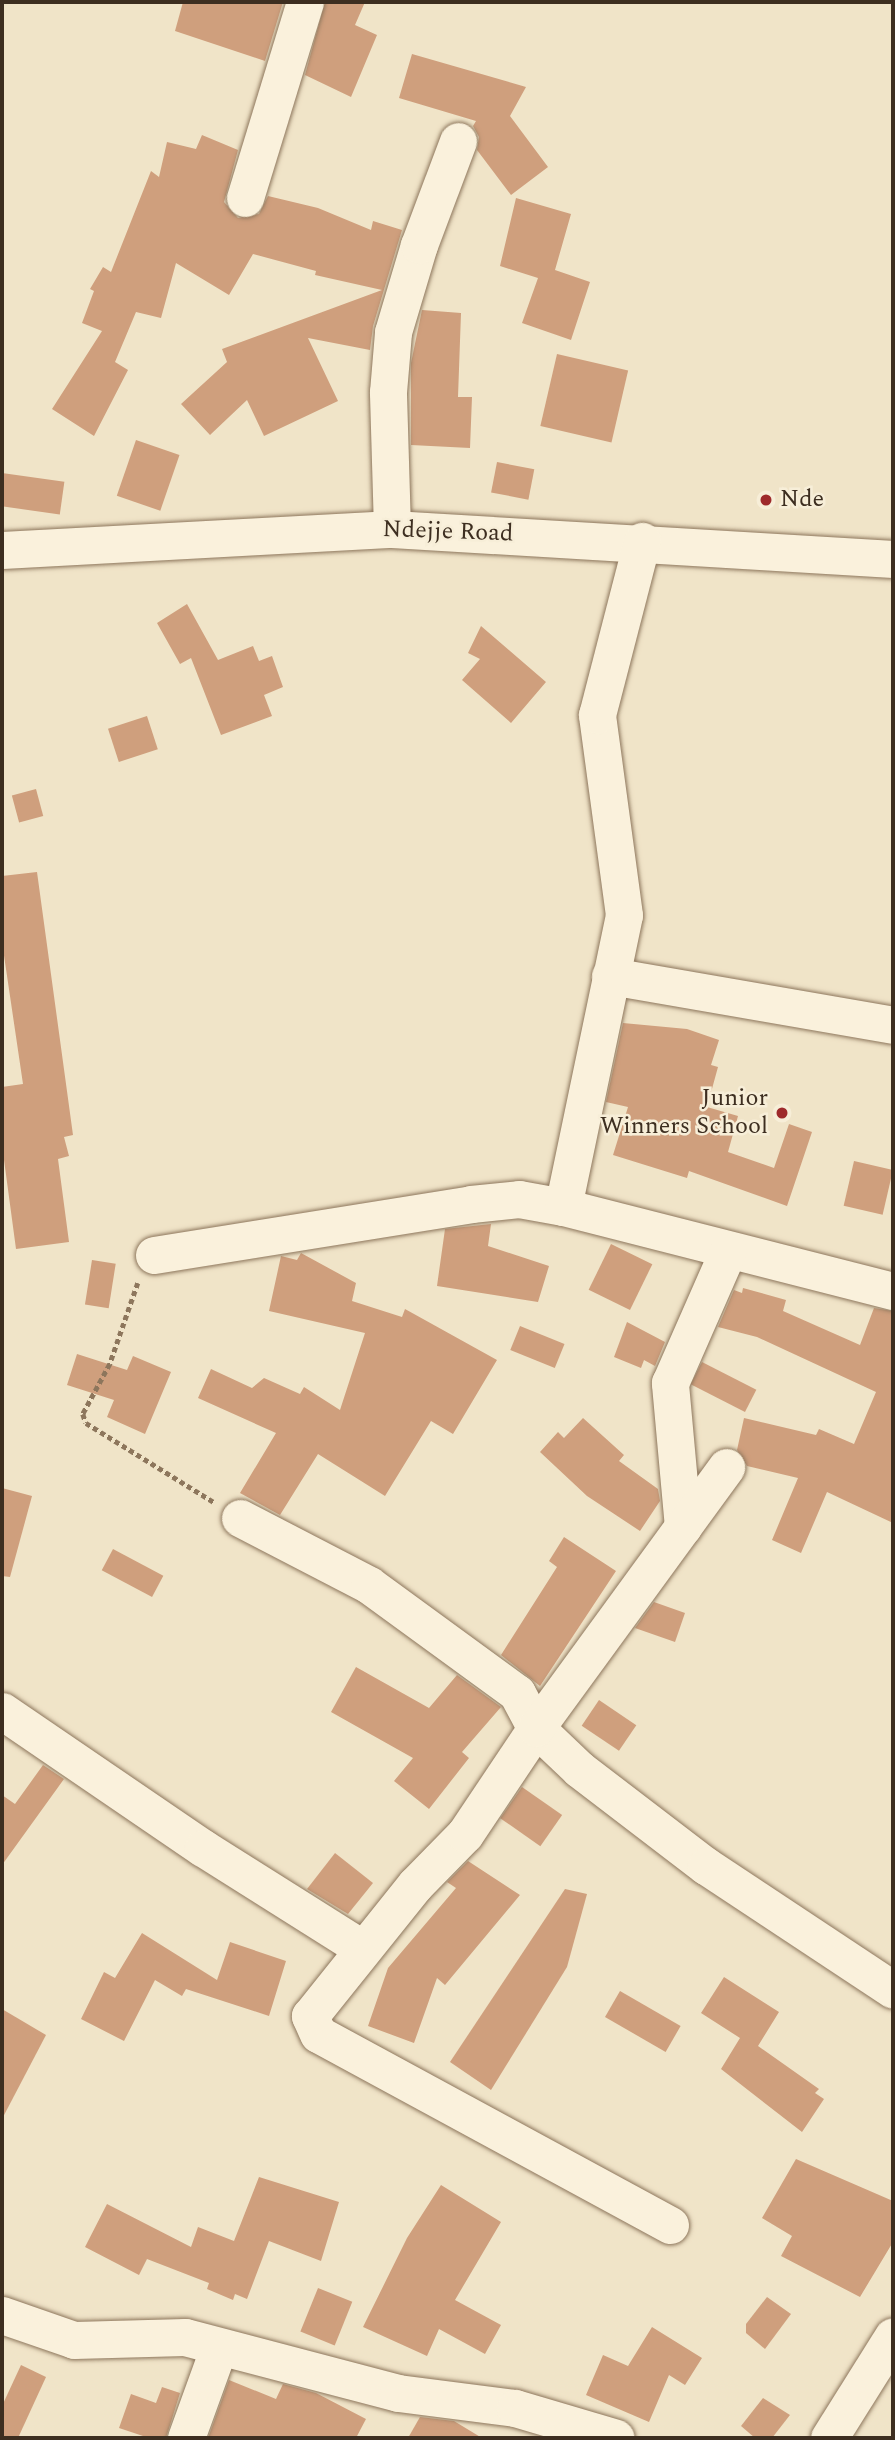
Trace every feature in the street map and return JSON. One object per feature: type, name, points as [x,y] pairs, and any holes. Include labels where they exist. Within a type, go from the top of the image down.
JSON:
[{"type":"street","points":[[245,198],[305,2]]},
{"type":"street","points":[[392,529],[388,392],[393,332],[419,245],[458,141]]},
{"type":"street","name":"Ndejje Road","points":[[2,550],[392,529],[642,541],[893,559]]},
{"type":"street","points":[[563,1207],[624,902],[597,715],[642,541]]},
{"type":"street","points":[[610,976],[893,1026]]},
{"type":"street","points":[[154,1255],[471,1204],[519,1199],[563,1207],[893,1291]]},
{"type":"street","points":[[683,1527],[670,1383],[728,1251]]},
{"type":"street","points":[[670,2225],[318,2034],[310,2016],[362,1948],[465,1834],[536,1728],[726,1467]]},
{"type":"street","points":[[240,1518],[369,1585],[517,1693],[536,1728],[579,1769],[706,1866],[893,1990]]},
{"type":"street","points":[[2,1711],[203,1849],[362,1948]]},
{"type":"street","points":[[2,2315],[21,2325],[74,2340],[185,2337],[398,2393],[515,2408],[616,2438]]},
{"type":"street","points":[[830,2438],[893,2336]]},
{"type":"street","points":[[186,2438],[219,2347]]},
{"type":"path","points":[[154,1255],[145,1263],[110,1364],[83,1414],[86,1423],[240,1518]]},
{"type":"building","points":[[183,2],[283,2],[265,61],[175,31]]},
{"type":"building","points":[[325,2],[365,2],[355,25],[377,35],[351,97],[305,75]]},
{"type":"building","points":[[412,54],[526,87],[510,116],[548,167],[511,195],[477,150],[479,137],[473,126],[476,121],[399,98]]},
{"type":"building","points":[[202,135],[238,150],[224,202],[238,218],[259,214],[268,196],[318,208],[371,230],[373,221],[402,230],[373,326],[370,350],[308,338],[338,401],[264,436],[247,400],[210,435],[181,404],[227,362],[222,349],[382,290],[315,275],[316,271],[253,254],[229,295],[176,263],[161,318],[136,312],[115,362],[128,370],[94,436],[52,409],[102,331],[82,323],[94,291],[90,289],[103,267],[111,272],[151,171],[159,177],[167,142],[196,149]]},
{"type":"building","points":[[516,198],[571,214],[555,270],[590,282],[571,340],[522,323],[538,278],[500,266]]},
{"type":"building","points":[[422,310],[461,313],[458,397],[472,397],[470,448],[411,445],[411,363]]},
{"type":"building","points":[[557,354],[628,370],[611,443],[540,426]]},
{"type":"building","points":[[136,440],[179,455],[160,511],[117,496]]},
{"type":"building","points":[[497,462],[534,469],[528,500],[491,492]]},
{"type":"building","points":[[2,473],[64,482],[60,514],[2,506]]},
{"type":"building","points":[[187,604],[218,660],[253,646],[259,661],[272,656],[283,687],[264,695],[272,716],[221,735],[191,658],[180,664],[157,623]]},
{"type":"building","points":[[481,626],[546,682],[511,723],[462,680],[480,659],[468,653]]},
{"type":"building","points":[[147,716],[158,749],[119,762],[108,729]]},
{"type":"building","points":[[36,789],[43,816],[19,823],[12,795]]},
{"type":"building","points":[[37,872],[73,1135],[64,1137],[69,1156],[58,1159],[69,1242],[16,1249],[2,1145],[2,1087],[23,1084],[2,942],[2,876]]},
{"type":"building","points":[[623,1023],[687,1029],[719,1040],[711,1065],[718,1067],[707,1107],[738,1116],[728,1152],[774,1168],[789,1124],[812,1132],[787,1206],[689,1171],[687,1178],[613,1155],[628,1107],[606,1102]]},
{"type":"building","points":[[854,1161],[893,1170],[883,1215],[844,1206]]},
{"type":"building","points":[[491,1224],[488,1246],[549,1266],[538,1302],[437,1286],[445,1229]]},
{"type":"building","points":[[611,1244],[652,1264],[630,1310],[589,1290]]},
{"type":"building","points":[[301,1253],[356,1283],[352,1301],[402,1317],[405,1309],[497,1360],[453,1434],[431,1421],[385,1496],[318,1454],[280,1515],[240,1493],[276,1433],[198,1398],[211,1369],[252,1388],[264,1378],[300,1394],[304,1387],[340,1410],[365,1333],[269,1311],[281,1256],[297,1260]]},
{"type":"building","points":[[92,1260],[116,1264],[109,1308],[85,1304]]},
{"type":"building","points":[[743,1288],[786,1300],[783,1311],[860,1345],[874,1308],[893,1311],[893,1523],[827,1492],[801,1553],[772,1540],[798,1478],[747,1466],[737,1450],[744,1418],[816,1435],[819,1429],[854,1444],[876,1392],[757,1337],[718,1327],[734,1290],[742,1293]]},
{"type":"building","points":[[627,1322],[665,1342],[655,1366],[644,1360],[641,1368],[614,1357]]},
{"type":"building","points":[[520,1326],[565,1344],[555,1368],[510,1350]]},
{"type":"building","points":[[77,1354],[127,1370],[133,1356],[171,1372],[145,1434],[107,1417],[114,1400],[67,1385]]},
{"type":"building","points":[[702,1362],[756,1390],[745,1412],[691,1384]]},
{"type":"building","points":[[583,1418],[624,1455],[619,1461],[658,1489],[660,1501],[640,1531],[587,1496],[540,1452],[558,1432],[564,1438]]},
{"type":"building","points":[[2,1488],[32,1496],[10,1577],[2,1576]]},
{"type":"building","points":[[564,1537],[616,1571],[540,1686],[501,1655],[557,1567],[549,1561]]},
{"type":"building","points":[[113,1549],[163,1576],[152,1597],[102,1570]]},
{"type":"building","points":[[654,1602],[685,1613],[675,1642],[635,1628]]},
{"type":"building","points":[[356,1667],[429,1708],[457,1675],[501,1707],[462,1752],[469,1758],[429,1809],[394,1781],[413,1758],[331,1712]]},
{"type":"building","points":[[599,1700],[636,1725],[619,1751],[582,1726]]},
{"type":"building","points":[[43,1765],[64,1779],[2,1865],[2,1795],[15,1804]]},
{"type":"building","points":[[522,1787],[562,1815],[540,1846],[500,1818]]},
{"type":"building","points":[[335,1853],[373,1883],[348,1914],[307,1889]]},
{"type":"building","points":[[468,1861],[520,1895],[445,1985],[437,1978],[414,2043],[368,2026],[388,1968],[456,1888],[447,1882]]},
{"type":"building","points":[[565,1889],[587,1894],[567,1967],[491,2090],[450,2062]]},
{"type":"building","points":[[142,1933],[217,1980],[230,1942],[286,1961],[269,2016],[186,1989],[182,1996],[155,1980],[124,2041],[81,2019],[104,1972],[115,1978]]},
{"type":"building","points":[[724,1977],[779,2012],[758,2046],[819,2089],[815,2093],[824,2099],[802,2132],[721,2069],[740,2038],[701,2013]]},
{"type":"building","points":[[620,1991],[681,2026],[666,2052],[605,2017]]},
{"type":"building","points":[[2,2009],[46,2035],[2,2119]]},
{"type":"building","points":[[796,2159],[893,2201],[893,2242],[860,2297],[781,2256],[792,2236],[762,2218]]},
{"type":"building","points":[[259,2177],[339,2202],[321,2261],[269,2241],[247,2299],[235,2294],[233,2300],[207,2289],[209,2283],[147,2259],[139,2275],[85,2247],[107,2204],[191,2247],[198,2227],[234,2241]]},
{"type":"building","points":[[441,2185],[501,2222],[455,2300],[501,2325],[485,2354],[439,2329],[427,2356],[363,2327],[407,2238]]},
{"type":"building","points":[[318,2288],[352,2302],[335,2345],[300,2332]]},
{"type":"building","points":[[767,2297],[791,2314],[765,2349],[746,2333],[746,2324]]},
{"type":"building","points":[[652,2327],[702,2358],[685,2385],[669,2375],[649,2422],[586,2395],[603,2355],[628,2366]]},
{"type":"building","points":[[21,2365],[46,2377],[18,2438],[2,2438],[2,2406]]},
{"type":"building","points":[[229,2380],[276,2399],[283,2384],[316,2393],[366,2419],[356,2438],[208,2438]]},
{"type":"building","points":[[162,2387],[180,2393],[166,2438],[149,2438],[119,2428],[131,2394],[156,2403]]},
{"type":"building","points":[[763,2398],[790,2415],[772,2438],[755,2438],[741,2426]]},
{"type":"building","points":[[420,2417],[454,2421],[482,2438],[408,2438]]},
{"type":"place","name":"Nde","points":[[766,500]]},
{"type":"place","name":"Junior Winners School","points":[[782,1113]]}]
